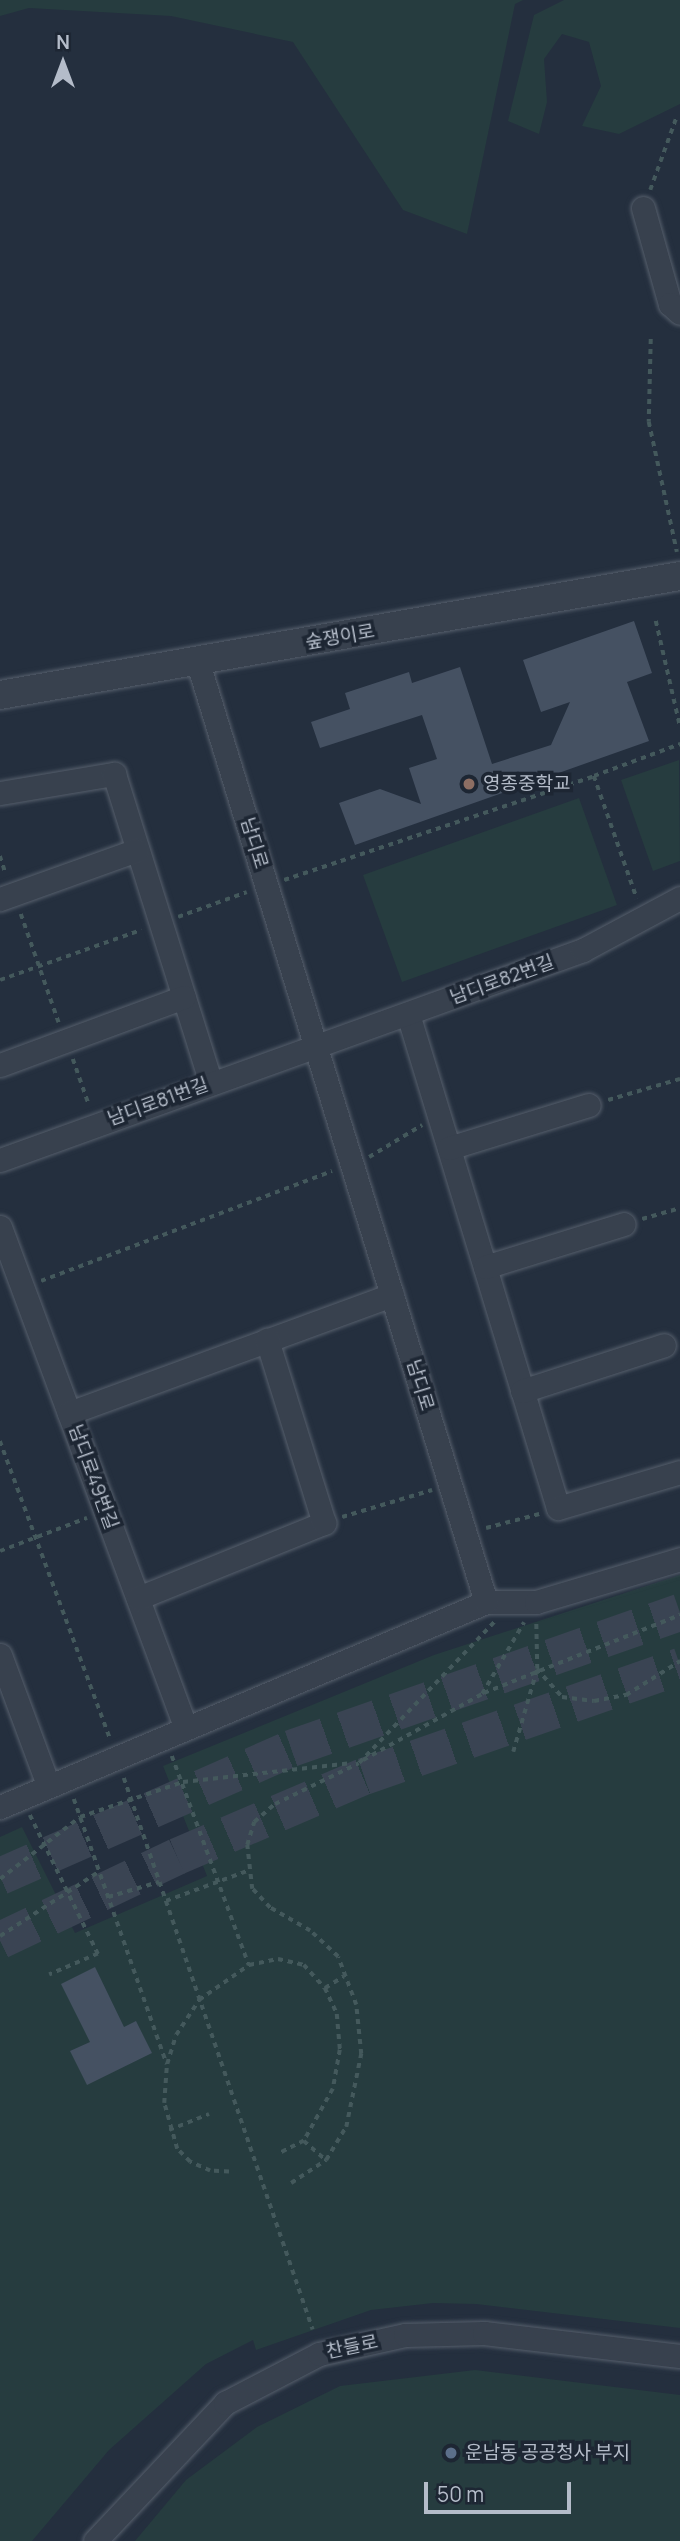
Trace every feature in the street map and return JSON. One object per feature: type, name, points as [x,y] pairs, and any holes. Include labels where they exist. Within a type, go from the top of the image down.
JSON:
[{"type":"street","points":[[643,208],[670,304],[680,313]]},
{"type":"street","name":"숲쟁이로","points":[[0,695],[198,663],[680,576]]},
{"type":"street","name":"남디로","points":[[198,663],[486,1602]]},
{"type":"street","points":[[0,793],[114,774],[211,1083]]},
{"type":"street","points":[[9,895],[137,850]]},
{"type":"street","name":"남디로82번길","points":[[316,1044],[408,1014],[583,950],[680,898]]},
{"type":"street","points":[[0,1065],[184,997]]},
{"type":"street","points":[[408,1014],[558,1508],[680,1472]]},
{"type":"street","name":"남디로81번길","points":[[0,1160],[316,1044]]},
{"type":"street","points":[[449,1149],[589,1105]]},
{"type":"street","points":[[485,1267],[624,1224]]},
{"type":"street","name":"남디로49번길","points":[[0,1227],[185,1726]]},
{"type":"street","points":[[69,1413],[392,1294]]},
{"type":"street","points":[[138,1598],[324,1523],[267,1340]]},
{"type":"street","points":[[522,1391],[664,1345]]},
{"type":"street","points":[[0,1807],[162,1735],[486,1602],[525,1602],[680,1559]]},
{"type":"street","points":[[0,1655],[57,1781]]},
{"type":"street","name":"찬들로","points":[[95,2541],[225,2403],[319,2354],[405,2335],[484,2333],[680,2356]]},
{"type":"path","points":[[643,208],[676,118]]},
{"type":"path","points":[[651,339],[649,422],[680,564]]},
{"type":"path","points":[[656,621],[680,726]]},
{"type":"path","points":[[166,921],[594,776],[680,744]]},
{"type":"path","points":[[594,776],[644,917]]},
{"type":"path","points":[[0,856],[9,895],[61,1027]]},
{"type":"path","points":[[0,981],[153,926]]},
{"type":"path","points":[[70,1052],[96,1125]]},
{"type":"path","points":[[589,1105],[680,1079]]},
{"type":"path","points":[[23,1288],[373,1156],[438,1115]]},
{"type":"path","points":[[624,1224],[680,1208]]},
{"type":"path","points":[[0,1441],[116,1755],[313,2330]]},
{"type":"path","points":[[324,1523],[451,1485]]},
{"type":"path","points":[[466,1534],[558,1508]]},
{"type":"path","points":[[0,1551],[106,1512]]},
{"type":"path","points":[[513,1752],[537,1669],[525,1602]]},
{"type":"path","points":[[482,1694],[525,1602]]},
{"type":"path","points":[[0,1879],[80,1817],[183,1782],[359,1763],[525,1602]]},
{"type":"path","points":[[291,2183],[326,2160],[346,2127],[361,2054],[356,2005],[338,1957],[310,1931],[252,1889],[247,1871],[247,1845],[254,1822],[275,1804],[359,1763],[482,1694],[537,1669],[680,1615]]},
{"type":"path","points":[[537,1669],[562,1698],[594,1701],[626,1695],[680,1661]]},
{"type":"path","points":[[162,1735],[183,1782],[248,1965]]},
{"type":"path","points":[[57,1781],[80,1817],[167,2064]]},
{"type":"path","points":[[22,1797],[98,1954],[49,1975]]},
{"type":"path","points":[[0,1936],[98,1871]]},
{"type":"path","points":[[166,1902],[247,1871]]},
{"type":"path","points":[[108,1897],[159,1882]]},
{"type":"path","points":[[229,2172],[210,2171],[190,2162],[169,2130],[164,2103],[167,2064],[176,2035],[199,2000],[248,1965],[278,1959],[304,1965],[326,1988],[337,2014],[340,2050],[333,2089],[304,2141],[281,2154]]},
{"type":"path","points":[[326,1988],[345,1976]]},
{"type":"path","points":[[169,2130],[209,2114]]},
{"type":"path","points":[[304,2141],[326,2160]]},
{"type":"green space","points":[[0,0],[523,0],[515,4],[467,234],[403,210],[293,42],[171,16],[29,8],[0,16]]},
{"type":"green space","points":[[564,0],[680,0],[680,104],[619,134],[582,126],[601,86],[589,42],[562,34],[544,59],[547,102],[539,134],[508,121],[534,15]]},
{"type":"green space","points":[[679,760],[680,861],[653,871],[621,780]]},
{"type":"green space","points":[[579,798],[617,905],[402,982],[363,875]]},
{"type":"green space","points":[[680,1575],[680,2328],[476,2304],[433,2303],[371,2310],[256,2350],[253,2340],[206,2364],[109,2450],[32,2541],[0,2541],[0,1837],[22,1827],[75,1933],[207,1876],[163,1766],[434,1655]]},
{"type":"green space","name":"운남동 공공청사 부지","points":[[475,2370],[680,2395],[680,2541],[135,2541],[186,2480],[257,2427],[340,2386]]},
{"type":"building","points":[[634,621],[652,673],[627,682],[649,741],[355,845],[339,803],[380,789],[421,804],[409,768],[437,759],[422,715],[320,748],[311,722],[350,709],[345,693],[409,672],[412,683],[460,667],[492,764],[551,745],[570,702],[541,712],[523,660]]},
{"type":"building","points":[[95,1967],[124,2027],[136,2021],[152,2053],[87,2085],[70,2051],[90,2042],[61,1984]]},
{"type":"tunnel","points":[[0,1876],[291,1748],[680,1612]]},
{"type":"tunnel","points":[[0,1940],[177,1856],[364,1776],[680,1666]]},
{"type":"place","name":"영종중학교","points":[[469,784]]},
{"type":"place","name":"운남동 공공청사 부지","points":[[451,2453]]}]
